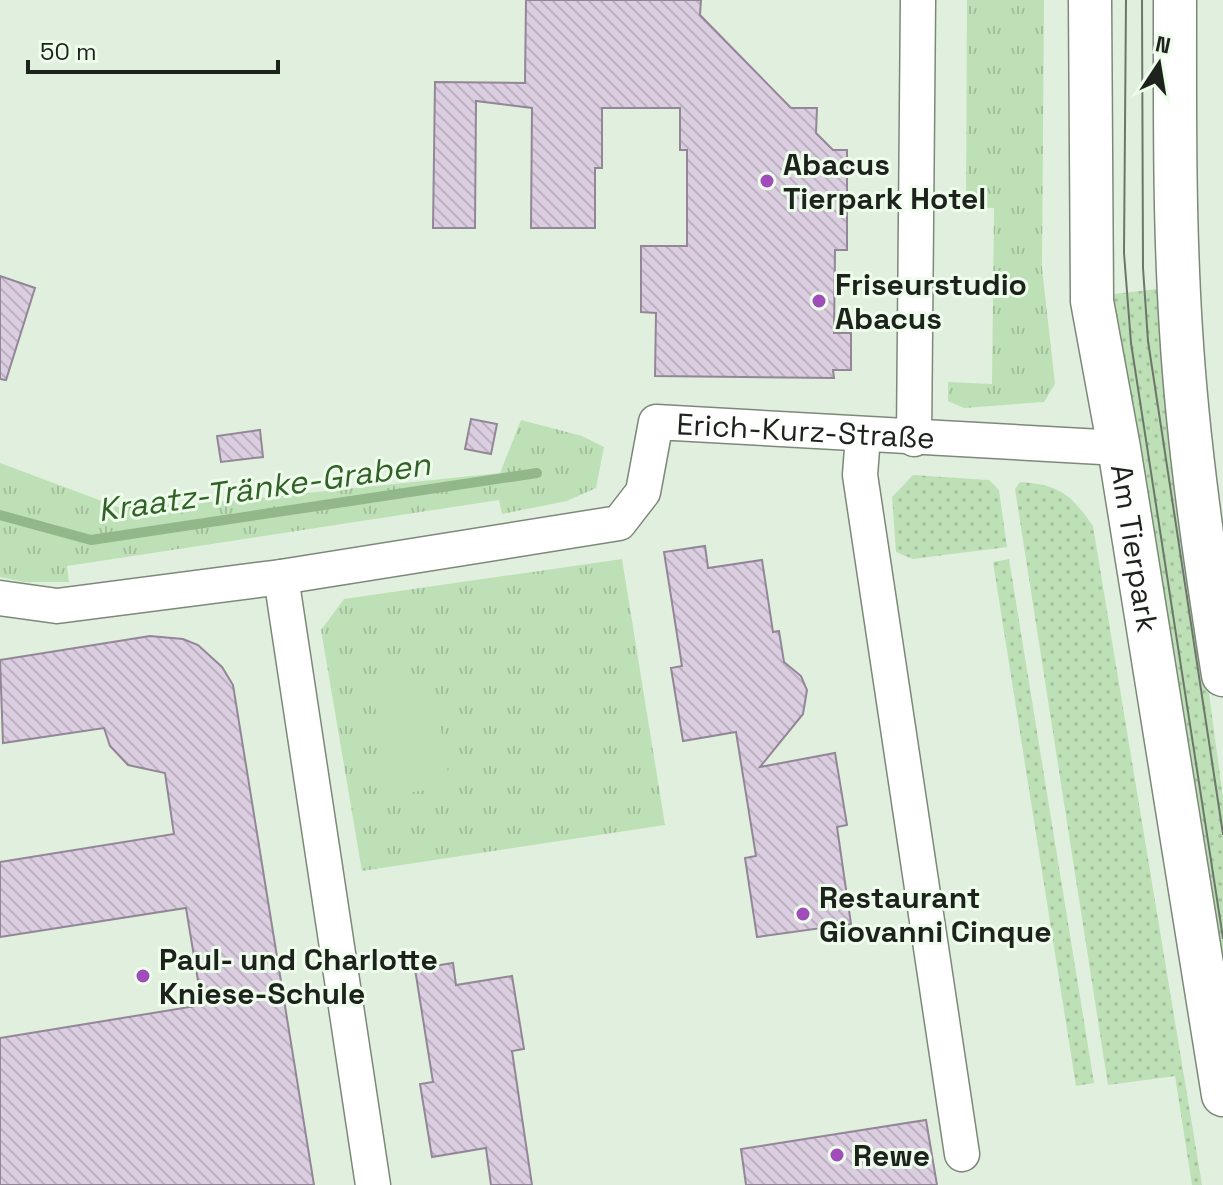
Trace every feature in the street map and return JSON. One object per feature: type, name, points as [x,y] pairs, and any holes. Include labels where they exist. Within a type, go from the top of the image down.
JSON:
[{"type":"main road","name":"Am Tierpark","points":[[1090,0],[1089,266],[1092,301],[1119,448],[1223,1095]]},
{"type":"main road","points":[[1175,0],[1175,198],[1181,330],[1193,470],[1223,675]]},
{"type":"street","points":[[914,439],[918,0]]},
{"type":"street","name":"Erich-Kurz-Straße","points":[[0,598],[57,606],[281,577],[619,523],[643,492],[656,422],[914,439],[1119,448]]},
{"type":"street","points":[[863,436],[860,475],[962,1154]]},
{"type":"street","points":[[281,577],[373,1185]]},
{"type":"green space","points":[[967,0],[1044,0],[1042,268],[1055,384],[1044,402],[964,408],[948,401],[948,382],[992,384],[994,208],[966,207]]},
{"type":"green space","points":[[1165,288],[1169,395],[1223,798],[1223,1009],[1106,295]]},
{"type":"green space","points":[[521,420],[582,436],[604,447],[596,488],[567,501],[502,514],[499,500],[67,566],[69,582],[24,582],[0,577],[0,463],[118,507],[230,501],[500,473]]},
{"type":"green space","points":[[913,475],[989,480],[999,490],[1007,547],[913,559],[896,552],[892,497]]},
{"type":"green space","points":[[1020,482],[1045,486],[1062,493],[1070,498],[1093,526],[1202,1185],[1192,1185],[1175,1076],[1108,1085],[1015,489]]},
{"type":"green space","points":[[622,559],[665,825],[362,871],[321,630],[344,599]]},
{"type":"green space","points":[[1009,559],[1094,1083],[1076,1086],[993,562]]},
{"type":"green space","points":[[433,677],[450,786],[389,796],[372,686]]},
{"type":"building","name":"Abacus Tierpark Hotel","points":[[526,0],[701,0],[700,15],[791,108],[817,108],[816,133],[833,150],[847,150],[847,250],[835,250],[834,333],[851,333],[851,370],[833,370],[834,378],[655,376],[656,313],[641,312],[641,246],[687,246],[687,150],[680,150],[680,108],[602,108],[602,168],[595,168],[595,228],[531,228],[532,108],[476,101],[475,228],[433,228],[435,82],[525,83]]},
{"type":"building","points":[[0,276],[35,288],[6,380],[0,379]]},
{"type":"building","points":[[471,419],[497,424],[491,454],[465,449]]},
{"type":"building","points":[[260,430],[263,457],[221,462],[217,436]]},
{"type":"building","points":[[705,546],[708,568],[762,560],[773,632],[779,631],[784,662],[801,676],[807,690],[803,714],[760,767],[835,753],[847,825],[837,827],[851,924],[757,937],[745,858],[756,856],[736,732],[683,741],[671,668],[682,666],[664,552]]},
{"type":"building","name":"Paul- und Charlotte Kniese-Schule","points":[[150,636],[183,639],[198,645],[222,667],[233,685],[314,1185],[0,1185],[0,1038],[202,1005],[186,908],[0,937],[0,862],[174,834],[165,773],[128,765],[110,746],[104,728],[3,743],[0,660]]},
{"type":"building","points":[[453,963],[456,985],[512,976],[524,1049],[512,1051],[532,1185],[491,1185],[486,1148],[432,1157],[420,1084],[433,1082],[415,969]]},
{"type":"building","name":"Rewe","points":[[926,1120],[937,1185],[746,1185],[741,1149]]},
{"type":"waterway","name":"Kraatz-Tränke-Graben","points":[[0,515],[91,540],[537,473]]},
{"type":"tram line","points":[[1126,0],[1124,253],[1131,343],[1223,938]]},
{"type":"tram line","points":[[1142,0],[1143,268],[1148,341],[1223,834]]},
{"type":"place","name":"Abacus Tierpark Hotel","points":[[767,181]]},
{"type":"place","name":"Friseurstudio Abacus","points":[[819,301]]},
{"type":"place","name":"Restaurant Giovanni Cinque","points":[[803,914]]},
{"type":"place","name":"Paul- und Charlotte Kniese-Schule","points":[[143,976]]},
{"type":"place","name":"Rewe","points":[[837,1155]]}]
